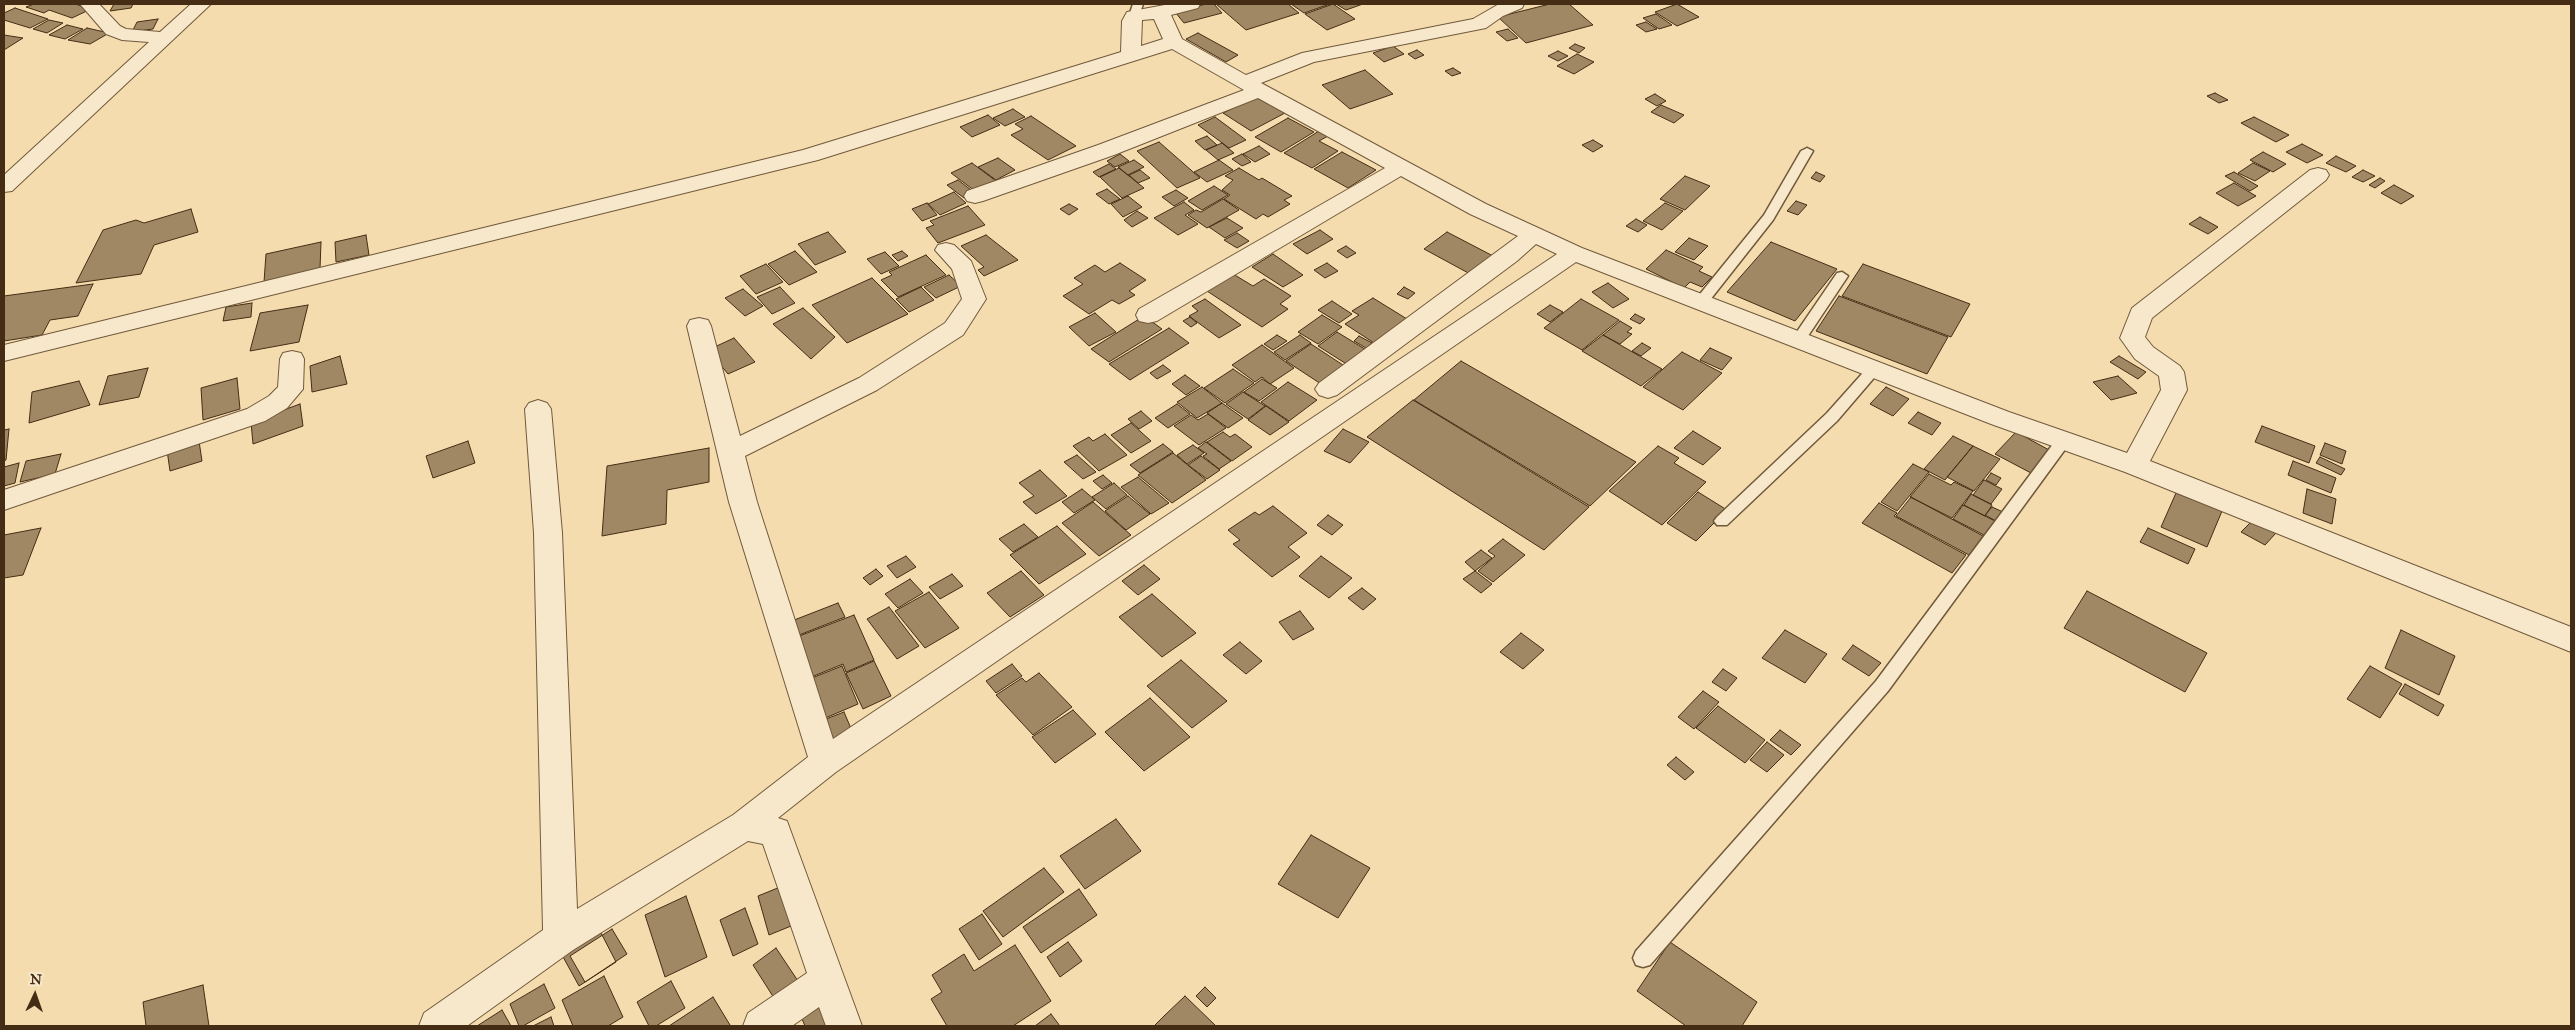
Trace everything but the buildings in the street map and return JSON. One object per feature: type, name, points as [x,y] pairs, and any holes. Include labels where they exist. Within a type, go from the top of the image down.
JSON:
[{"type":"street","points":[[89,4],[113,30],[122,34],[165,38]]},
{"type":"street","points":[[8,179],[202,4]]},
{"type":"street","points":[[1131,55],[1132,21],[1144,10],[1191,4]]},
{"type":"street","points":[[975,196],[1106,150],[1253,86],[1309,57],[1479,24],[1496,12],[1515,4]]},
{"type":"street","points":[[1144,10],[1174,42],[1478,209],[1574,253],[1874,369],[2134,465],[2571,640]]},
{"type":"street","points":[[4,353],[322,273],[810,155],[1174,42]]},
{"type":"street","points":[[1148,314],[1401,167]]},
{"type":"street","points":[[2134,465],[2174,390],[2171,372],[2144,354],[2132,338],[2141,314],[2318,175]]},
{"type":"street","points":[[1328,389],[1509,256],[1534,234]]},
{"type":"street","points":[[730,452],[868,384],[954,329],[974,299],[963,266],[946,250]]},
{"type":"street","points":[[438,1026],[561,938],[745,825],[825,762],[1574,253]]},
{"type":"street","points":[[699,326],[743,502],[825,762]]},
{"type":"street","points":[[4,500],[256,415],[278,402],[290,389],[292,359]]},
{"type":"street","points":[[538,409],[548,533],[561,938]]},
{"type":"street","points":[[745,825],[775,832],[829,979],[844,1026]]},
{"type":"street","points":[[762,1026],[829,979]]},
{"type":"lane","points":[[1701,302],[1770,217],[1807,151]]},
{"type":"lane","points":[[1799,339],[1842,276]]},
{"type":"lane","points":[[1722,521],[1832,417],[1874,369]]},
{"type":"lane","points":[[1643,958],[1882,686],[2064,440]]}]
